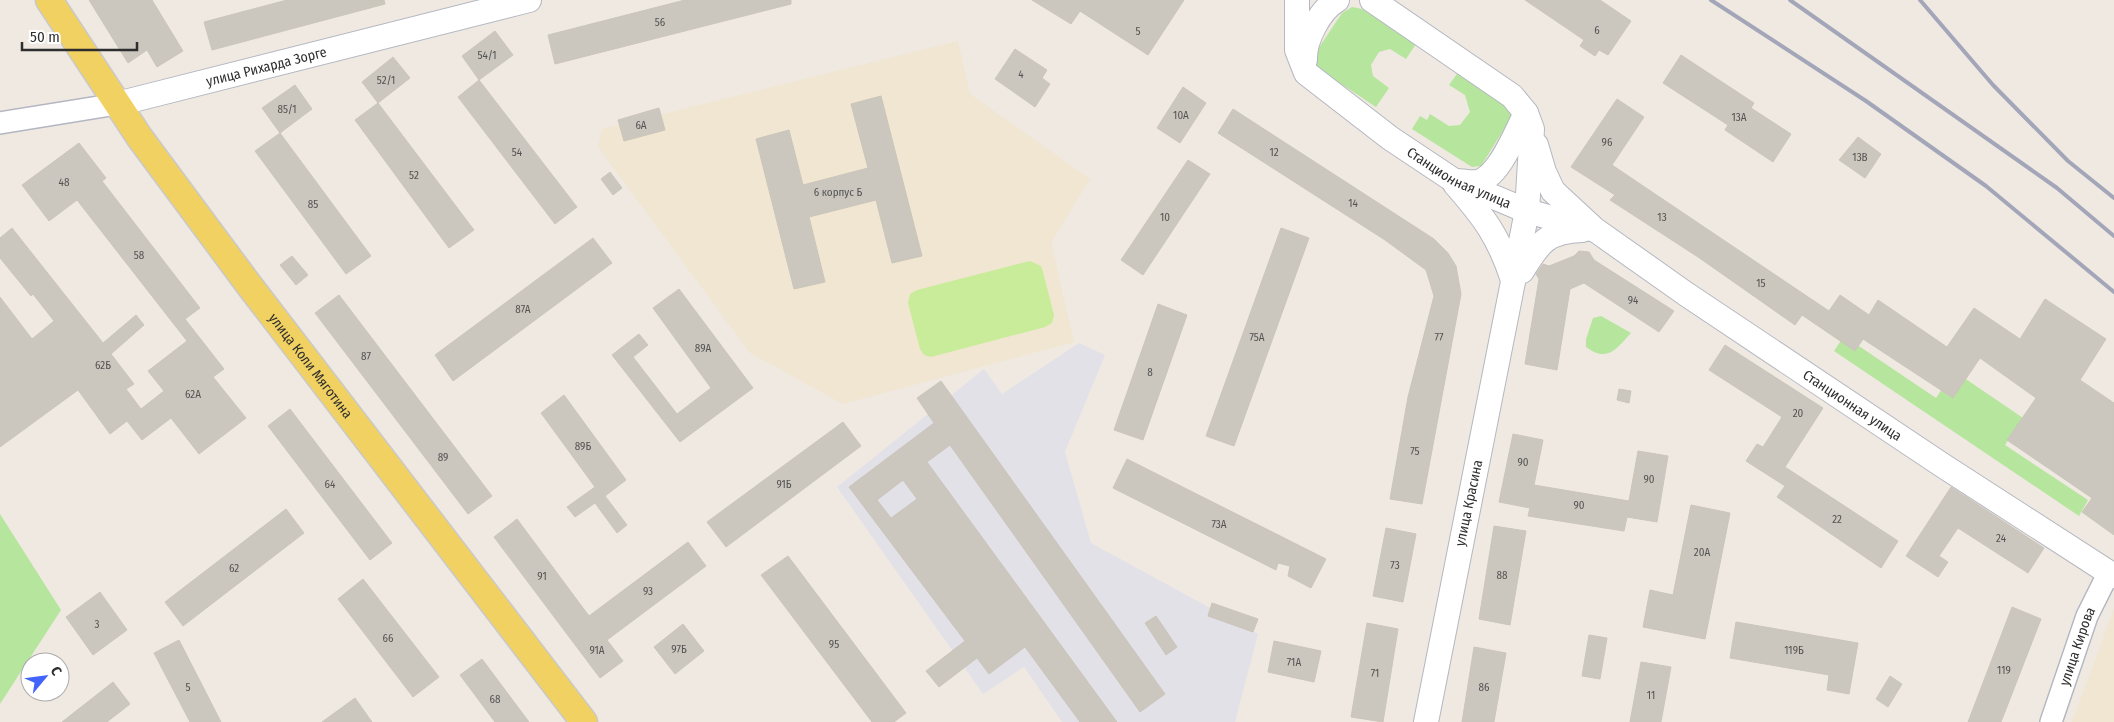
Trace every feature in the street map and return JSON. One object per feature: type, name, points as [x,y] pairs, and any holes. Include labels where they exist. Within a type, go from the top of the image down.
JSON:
[{"type":"main road","name":"улица Коли Мяготина","points":[[48,0],[117,104],[244,278],[584,722]]},
{"type":"main road","name":"улица Рихарда Зорге","points":[[117,104],[530,0]]},
{"type":"main road","points":[[1297,0],[1297,50],[1306,73]]},
{"type":"main road","points":[[1306,73],[1304,48],[1309,36],[1331,4],[1337,0]]},
{"type":"main road","points":[[1372,0],[1523,113]]},
{"type":"main road","name":"Станционная улица","points":[[1306,73],[1390,138],[1452,180],[1527,211],[1594,230]]},
{"type":"main road","points":[[1452,180],[1476,182],[1489,177],[1498,167],[1523,113]]},
{"type":"main road","points":[[1523,113],[1527,211]]},
{"type":"main road","name":"Станционная улица","points":[[1523,113],[1544,172],[1553,191],[1594,230],[1686,294],[1942,465],[2111,574]]},
{"type":"main road","points":[[1452,180],[1487,221],[1503,250],[1514,285]]},
{"type":"main road","name":"улица Красина","points":[[1426,722],[1443,628],[1514,285],[1527,211]]},
{"type":"main road","points":[[1514,285],[1538,244],[1553,234],[1569,230],[1594,230]]},
{"type":"street","name":"улица Рихарда Зорге","points":[[0,123],[117,104]]},
{"type":"street","name":"улица Кирова","points":[[2051,722],[2087,616],[2111,574]]},
{"type":"shaded area","points":[[958,41],[970,94],[1090,179],[1051,243],[1074,342],[843,404],[750,353],[598,147],[602,129]]},
{"type":"shaded area","points":[[1079,343],[1105,355],[1065,452],[1091,543],[1258,634],[1235,722],[1062,722],[1024,667],[983,694],[837,487],[984,369],[1002,394]]},
{"type":"shaded area","points":[[2114,609],[2114,722],[2072,722]]},
{"type":"green space","points":[[1352,7],[1362,9],[1416,44],[1406,59],[1390,49],[1379,52],[1371,65],[1373,76],[1389,88],[1376,107],[1317,68],[1313,61],[1314,55],[1342,13]]},
{"type":"green space","points":[[1459,71],[1508,104],[1512,111],[1511,118],[1481,166],[1472,167],[1412,129],[1420,116],[1427,120],[1430,114],[1449,126],[1460,125],[1470,112],[1465,95],[1449,85]]},
{"type":"green space","points":[[1030,261],[1041,266],[1054,315],[1052,323],[1045,327],[931,357],[924,355],[920,349],[908,303],[910,294],[917,290]]},
{"type":"green space","points":[[1601,316],[1631,333],[1616,349],[1606,354],[1594,352],[1586,347],[1586,339],[1593,318]]},
{"type":"green space","points":[[1844,336],[1936,398],[1954,371],[2023,418],[2005,445],[2088,500],[2079,516],[1834,351]]},
{"type":"green space","points":[[0,514],[61,610],[34,652],[20,652],[20,673],[0,704]]},
{"type":"building","points":[[89,0],[152,0],[183,51],[157,67],[147,50],[128,63]]},
{"type":"building","points":[[287,0],[384,0],[385,4],[212,50],[204,22]]},
{"type":"building","points":[[685,0],[791,0],[791,4],[555,64],[548,35]]},
{"type":"building","points":[[1032,0],[1184,0],[1148,55],[1080,11],[1071,24]]},
{"type":"building","points":[[1525,0],[1600,0],[1631,21],[1608,55],[1599,50],[1595,56],[1580,46],[1584,40]]},
{"type":"building","points":[[495,31],[513,55],[479,80],[462,56]]},
{"type":"building","points":[[1015,49],[1047,70],[1042,78],[1050,84],[1035,107],[995,79]]},
{"type":"building","points":[[1681,55],[1754,103],[1751,108],[1791,134],[1773,162],[1725,130],[1728,125],[1663,83]]},
{"type":"building","points":[[393,57],[410,78],[378,103],[362,82]]},
{"type":"building","points":[[479,80],[577,207],[555,224],[458,97]]},
{"type":"building","points":[[295,85],[312,109],[280,133],[262,108]]},
{"type":"building","points":[[1183,87],[1206,103],[1180,143],[1157,128]]},
{"type":"building","points":[[881,96],[922,256],[892,263],[876,200],[809,217],[825,282],[794,289],[756,139],[789,130],[803,185],[868,168],[851,104]]},
{"type":"building","points":[[1617,99],[1644,117],[1612,165],[1829,311],[1840,295],[1869,315],[1878,300],[1947,347],[1974,308],[2020,339],[2045,299],[2106,339],[2080,380],[2114,403],[2114,535],[2082,512],[2092,498],[2007,440],[2036,398],[1980,358],[1953,398],[1863,339],[1855,351],[1802,315],[1795,325],[1698,257],[1610,200],[1615,195],[1571,167]]},
{"type":"building","points":[[378,103],[474,230],[449,248],[355,120]]},
{"type":"building","points":[[659,108],[665,130],[624,141],[618,120]]},
{"type":"building","points":[[1233,109],[1434,239],[1448,253],[1456,266],[1461,294],[1422,504],[1390,499],[1408,397],[1434,296],[1426,270],[1385,240],[1218,133]]},
{"type":"building","points":[[280,133],[371,256],[346,274],[255,151]]},
{"type":"building","points":[[1858,137],[1881,154],[1865,178],[1839,160]]},
{"type":"building","points":[[79,143],[106,178],[102,181],[200,308],[185,319],[224,369],[213,377],[246,418],[199,454],[171,418],[142,440],[127,421],[110,434],[78,390],[0,447],[0,297],[32,339],[54,321],[33,294],[31,296],[0,258],[0,238],[12,228],[103,343],[136,315],[144,325],[111,354],[134,384],[126,389],[141,409],[164,391],[148,371],[187,341],[77,200],[49,221],[22,185]]},
{"type":"building","points":[[1188,160],[1210,174],[1143,275],[1121,260]]},
{"type":"building","points":[[610,172],[622,188],[613,195],[601,179]]},
{"type":"building","points":[[1281,228],[1309,238],[1234,446],[1206,436]]},
{"type":"building","points":[[593,238],[612,263],[453,381],[435,355]]},
{"type":"building","points":[[1579,251],[1589,252],[1594,260],[1674,311],[1659,332],[1584,283],[1570,289],[1557,370],[1525,364],[1539,279],[1536,274],[1543,264],[1549,266],[1574,256]]},
{"type":"building","points":[[292,256],[308,275],[296,285],[280,265]]},
{"type":"building","points":[[679,289],[753,388],[680,442],[612,355],[639,334],[648,345],[633,357],[677,414],[711,388],[653,308]]},
{"type":"building","points":[[339,295],[492,496],[468,514],[315,313]]},
{"type":"building","points":[[1158,304],[1187,315],[1143,440],[1114,430]]},
{"type":"building","points":[[1725,345],[1823,408],[1785,467],[1898,541],[1881,568],[1777,497],[1785,486],[1746,461],[1757,444],[1763,447],[1782,417],[1709,370]]},
{"type":"building","points":[[941,381],[1165,694],[1140,712],[950,445],[927,462],[1117,722],[1080,722],[1025,647],[989,674],[977,658],[939,687],[926,671],[965,641],[849,487],[934,423],[917,398]],"holes":[[[903,480],[917,499],[891,518],[877,500]]]},
{"type":"building","points":[[1619,389],[1631,391],[1629,403],[1617,400]]},
{"type":"building","points":[[564,395],[626,480],[605,496],[627,525],[617,533],[595,503],[575,517],[567,507],[595,487],[541,413]]},
{"type":"building","points":[[290,409],[392,543],[370,560],[268,426]]},
{"type":"building","points":[[843,422],[861,446],[726,547],[707,522]]},
{"type":"building","points":[[1513,434],[1543,440],[1534,485],[1629,501],[1638,451],[1668,456],[1657,522],[1627,517],[1624,531],[1528,516],[1530,508],[1499,502]]},
{"type":"building","points":[[1127,459],[1326,559],[1311,588],[1288,576],[1290,566],[1278,563],[1276,570],[1113,488]]},
{"type":"building","points":[[1951,487],[2044,548],[2028,573],[1958,528],[1939,556],[1948,562],[1938,577],[1906,556]]},
{"type":"building","points":[[1691,505],[1730,513],[1705,639],[1643,627],[1650,590],[1673,595]]},
{"type":"building","points":[[286,509],[304,533],[183,626],[165,602]]},
{"type":"building","points":[[517,519],[589,616],[688,542],[706,566],[607,640],[623,661],[600,678],[494,537]]},
{"type":"building","points":[[1494,526],[1526,531],[1510,625],[1479,619]]},
{"type":"building","points":[[1386,528],[1416,534],[1403,602],[1373,596]]},
{"type":"building","points":[[788,556],[906,713],[894,722],[872,722],[761,575]]},
{"type":"building","points":[[363,579],[439,677],[413,697],[338,599]]},
{"type":"building","points":[[100,592],[127,630],[93,655],[66,617]]},
{"type":"building","points":[[1212,603],[1258,619],[1253,632],[1208,616]]},
{"type":"building","points":[[2012,607],[2041,619],[2001,722],[1968,722]]},
{"type":"building","points":[[1156,616],[1177,647],[1166,655],[1145,623]]},
{"type":"building","points":[[1736,622],[1858,643],[1849,694],[1827,690],[1829,675],[1730,658]]},
{"type":"building","points":[[1367,623],[1398,629],[1383,722],[1351,717]]},
{"type":"building","points":[[683,624],[704,651],[675,674],[654,647]]},
{"type":"building","points":[[1589,635],[1607,638],[1600,679],[1582,676]]},
{"type":"building","points":[[179,640],[221,722],[190,722],[154,653]]},
{"type":"building","points":[[1274,641],[1321,651],[1314,682],[1268,672]]},
{"type":"building","points":[[1474,647],[1506,653],[1494,722],[1462,722]]},
{"type":"building","points":[[482,659],[529,722],[495,722],[460,675]]},
{"type":"building","points":[[1641,662],[1671,667],[1661,722],[1630,722]]},
{"type":"building","points":[[1890,676],[1902,684],[1888,707],[1876,699]]},
{"type":"building","points":[[113,682],[130,704],[107,722],[62,722]]},
{"type":"building","points":[[355,698],[372,722],[322,722]]},
{"type":"railway","points":[[1711,0],[1866,101],[1986,186],[2114,292]]},
{"type":"railway","points":[[1790,0],[2057,188],[2114,236]]},
{"type":"railway","points":[[1920,0],[1993,85],[2068,161],[2114,198]]}]
